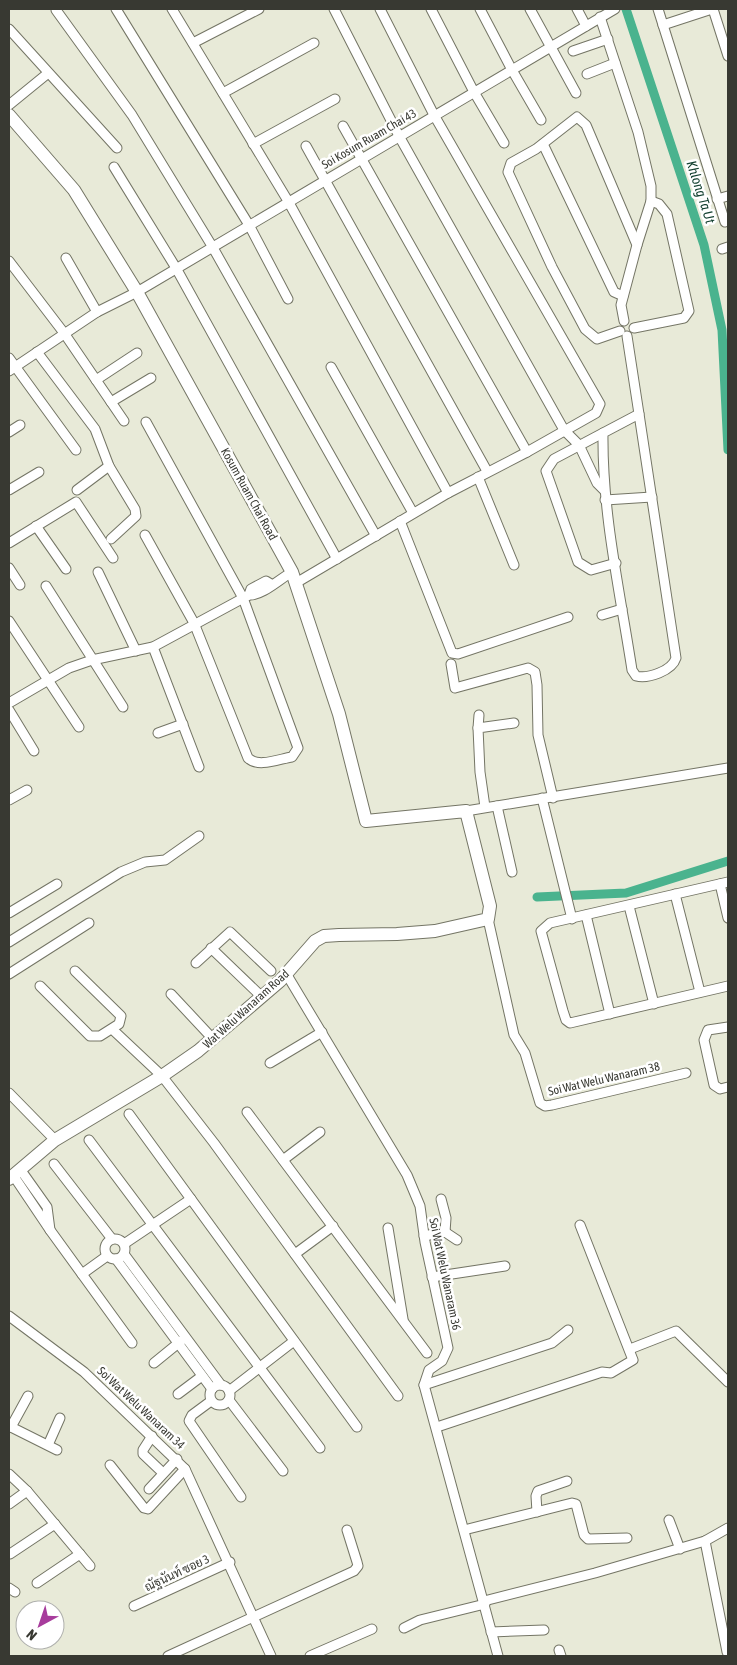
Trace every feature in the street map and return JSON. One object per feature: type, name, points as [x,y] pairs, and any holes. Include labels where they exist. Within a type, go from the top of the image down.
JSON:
[{"type":"street","points":[[116,9],[249,225],[288,299]]},
{"type":"street","points":[[172,9],[288,202],[448,493]]},
{"type":"street","points":[[193,43],[259,9]]},
{"type":"street","points":[[334,9],[399,136],[564,430],[580,445],[596,483],[605,495]]},
{"type":"street","points":[[9,703],[68,668],[92,660],[153,647],[246,596],[251,589],[266,581],[271,584],[294,577],[337,559],[486,471],[527,452],[596,413],[599,409],[599,399],[434,115],[380,9]]},
{"type":"street","points":[[431,9],[474,92],[504,143]]},
{"type":"street","points":[[480,9],[541,120]]},
{"type":"street","points":[[530,9],[549,48],[576,93]]},
{"type":"street","points":[[578,9],[586,26]]},
{"type":"street","name":"Soi Kosum Ruam Chai 43","points":[[12,369],[97,312],[137,292],[615,9]]},
{"type":"street","points":[[658,9],[725,222]]},
{"type":"street","points":[[663,25],[713,9],[728,56]]},
{"type":"street","points":[[56,10],[132,115],[212,246],[376,536]]},
{"type":"street","points":[[600,18],[638,132],[648,172],[652,201],[637,245],[623,296],[621,305],[624,321],[621,323],[639,414],[676,658],[674,664],[668,669],[642,677],[636,676],[632,670],[622,608],[605,495],[603,433]]},
{"type":"street","points":[[9,29],[117,148]]},
{"type":"street","points":[[573,51],[608,39]]},
{"type":"street","points":[[224,93],[314,43]]},
{"type":"street","points":[[586,74],[615,64]]},
{"type":"street","points":[[9,105],[48,74]]},
{"type":"street","points":[[253,144],[335,100]]},
{"type":"street","name":"Kosum Ruam Chai Road","points":[[9,115],[74,190],[137,292],[294,577],[339,714],[366,821],[466,811]]},
{"type":"street","points":[[624,321],[632,322],[634,328],[632,333],[597,339],[584,329],[508,172],[511,164],[543,144],[577,116],[583,120],[637,245]]},
{"type":"street","points":[[343,126],[527,452]]},
{"type":"street","points":[[543,144],[614,292],[623,296]]},
{"type":"street","points":[[306,146],[486,471]]},
{"type":"street","points":[[114,167],[176,268],[337,559]]},
{"type":"street","points":[[717,199],[728,196]]},
{"type":"street","points":[[634,328],[684,318],[689,311],[667,214],[658,204],[652,201]]},
{"type":"street","points":[[66,258],[97,312]]},
{"type":"street","points":[[9,262],[64,333],[124,421]]},
{"type":"street","points":[[37,352],[95,429],[109,466],[135,509],[136,516],[111,539]]},
{"type":"street","points":[[96,380],[137,353]]},
{"type":"street","points":[[9,358],[12,369],[76,450]]},
{"type":"street","points":[[331,367],[413,513]]},
{"type":"street","points":[[111,402],[152,378]]},
{"type":"street","points":[[616,562],[591,570],[578,562],[546,471],[554,460],[639,414]]},
{"type":"street","points":[[145,535],[194,623],[248,758],[252,762],[259,763],[292,757],[298,748],[246,596],[146,422]]},
{"type":"street","points":[[9,432],[20,425]]},
{"type":"street","points":[[77,490],[109,466]]},
{"type":"street","points":[[9,490],[39,472]]},
{"type":"street","points":[[478,477],[514,565]]},
{"type":"street","points":[[605,495],[652,497]]},
{"type":"street","points":[[9,543],[76,502],[113,558]]},
{"type":"street","points":[[400,522],[452,653],[458,654],[568,618]]},
{"type":"street","points":[[36,526],[66,569]]},
{"type":"street","points":[[9,568],[20,585]]},
{"type":"street","points":[[98,572],[136,651]]},
{"type":"street","points":[[46,586],[123,707]]},
{"type":"street","points":[[602,615],[622,608]]},
{"type":"street","points":[[9,621],[79,727]]},
{"type":"street","points":[[153,647],[199,767]]},
{"type":"street","points":[[451,664],[456,688],[528,668],[535,672],[538,685],[538,736],[553,798]]},
{"type":"street","points":[[9,710],[34,750]]},
{"type":"street","points":[[479,715],[480,765],[485,807]]},
{"type":"street","points":[[478,728],[514,723]]},
{"type":"street","points":[[158,733],[183,724]]},
{"type":"street","points":[[488,919],[488,894],[466,811],[728,769]]},
{"type":"street","points":[[9,800],[27,790]]},
{"type":"street","points":[[542,798],[572,918]]},
{"type":"street","points":[[496,806],[512,872]]},
{"type":"street","points":[[9,942],[121,872],[145,862],[165,860],[199,836]]},
{"type":"street","points":[[728,918],[724,883],[550,923],[541,931],[566,1020],[576,1024],[728,986]]},
{"type":"street","points":[[9,913],[58,884]]},
{"type":"street","points":[[675,894],[700,992]]},
{"type":"street","points":[[629,906],[654,1004]]},
{"type":"street","points":[[586,915],[610,1014]]},
{"type":"street","name":"Wat Welu Wanaram Road","points":[[12,1175],[55,1140],[162,1076],[213,1039],[287,975],[308,947],[324,936],[425,932],[488,919]]},
{"type":"street","name":"Soi Wat Welu Wanaram 38","points":[[488,919],[514,1035],[525,1053],[540,1103],[545,1106],[552,1106],[686,1073]]},
{"type":"street","points":[[9,974],[89,923]]},
{"type":"street","points":[[196,963],[230,932],[271,971]]},
{"type":"street","points":[[211,948],[262,997]]},
{"type":"street","points":[[40,986],[90,1036],[94,1038],[100,1036],[119,1024],[121,1016],[75,971]]},
{"type":"street","name":"Soi Wat Welu Wanaram 36","points":[[287,975],[414,1188],[420,1206],[432,1277],[448,1348],[442,1361],[429,1370],[424,1385]]},
{"type":"street","points":[[171,994],[213,1039]]},
{"type":"street","points":[[728,1027],[708,1030],[704,1040],[714,1085],[720,1089],[728,1087]]},
{"type":"street","points":[[112,1029],[162,1076],[214,1143],[398,1396]]},
{"type":"street","points":[[270,1064],[322,1032]]},
{"type":"street","points":[[9,1093],[55,1140]]},
{"type":"street","points":[[247,1112],[427,1353]]},
{"type":"street","points":[[129,1114],[357,1427]]},
{"type":"street","points":[[283,1160],[320,1132]]},
{"type":"street","points":[[89,1140],[320,1448]]},
{"type":"street","points":[[54,1164],[112,1239],[119,1240],[121,1252],[182,1341],[202,1376],[212,1389],[226,1392]]},
{"type":"street","points":[[12,1175],[132,1343]]},
{"type":"street","points":[[82,1274],[107,1256],[121,1252],[191,1199]]},
{"type":"street","points":[[441,1199],[446,1218],[445,1232]]},
{"type":"street","points":[[437,1427],[602,1372],[611,1373],[633,1360],[580,1225]]},
{"type":"street","points":[[295,1254],[333,1226]]},
{"type":"street","points":[[388,1228],[403,1321]]},
{"type":"street","points":[[424,1236],[445,1232],[457,1240]]},
{"type":"street","points":[[107,1256],[105,1246],[112,1239]]},
{"type":"street","points":[[432,1277],[505,1266]]},
{"type":"street","name":"Soi Wat Welu Wanaram 34","points":[[9,1316],[84,1372],[177,1458],[185,1469],[230,1562],[271,1656]]},
{"type":"street","points":[[498,1656],[485,1602],[424,1385],[552,1343],[568,1330]]},
{"type":"street","points":[[630,1349],[676,1331],[728,1382]]},
{"type":"street","points":[[212,1389],[209,1396],[211,1401],[221,1406],[226,1392],[294,1340]]},
{"type":"street","points":[[154,1363],[182,1341]]},
{"type":"street","points":[[182,1341],[226,1392],[283,1471]]},
{"type":"street","points":[[178,1394],[202,1376]]},
{"type":"street","points":[[28,1396],[10,1426],[57,1450]]},
{"type":"street","points":[[211,1401],[192,1415],[189,1421],[241,1497]]},
{"type":"street","points":[[48,1445],[60,1418]]},
{"type":"street","points":[[152,1436],[142,1450],[143,1454],[163,1473]]},
{"type":"street","points":[[149,1489],[177,1458]]},
{"type":"street","points":[[110,1465],[144,1508],[148,1508],[185,1469]]},
{"type":"street","points":[[9,1474],[27,1491],[90,1566]]},
{"type":"street","points":[[537,1512],[536,1496],[538,1491],[567,1481]]},
{"type":"street","points":[[9,1504],[27,1491]]},
{"type":"street","points":[[464,1530],[572,1503],[576,1504],[584,1535],[588,1539],[626,1538]]},
{"type":"street","points":[[669,1520],[680,1548]]},
{"type":"street","points":[[10,1554],[55,1524]]},
{"type":"street","points":[[404,1628],[420,1620],[705,1541],[728,1528]]},
{"type":"street","points":[[168,1656],[356,1570],[357,1562],[347,1530]]},
{"type":"street","points":[[705,1541],[727,1652]]},
{"type":"street","points":[[37,1583],[80,1554]]},
{"type":"street","name":"ณัฐนันท์ ซอย 3","points":[[134,1606],[230,1562]]},
{"type":"street","points":[[310,1656],[372,1629]]},
{"type":"street","points":[[491,1632],[544,1630]]},
{"type":"waterway","name":"Khlong Ta Ut","points":[[626,9],[704,245],[722,330],[728,450]]},
{"type":"waterway","points":[[537,897],[626,893],[728,861]]}]
